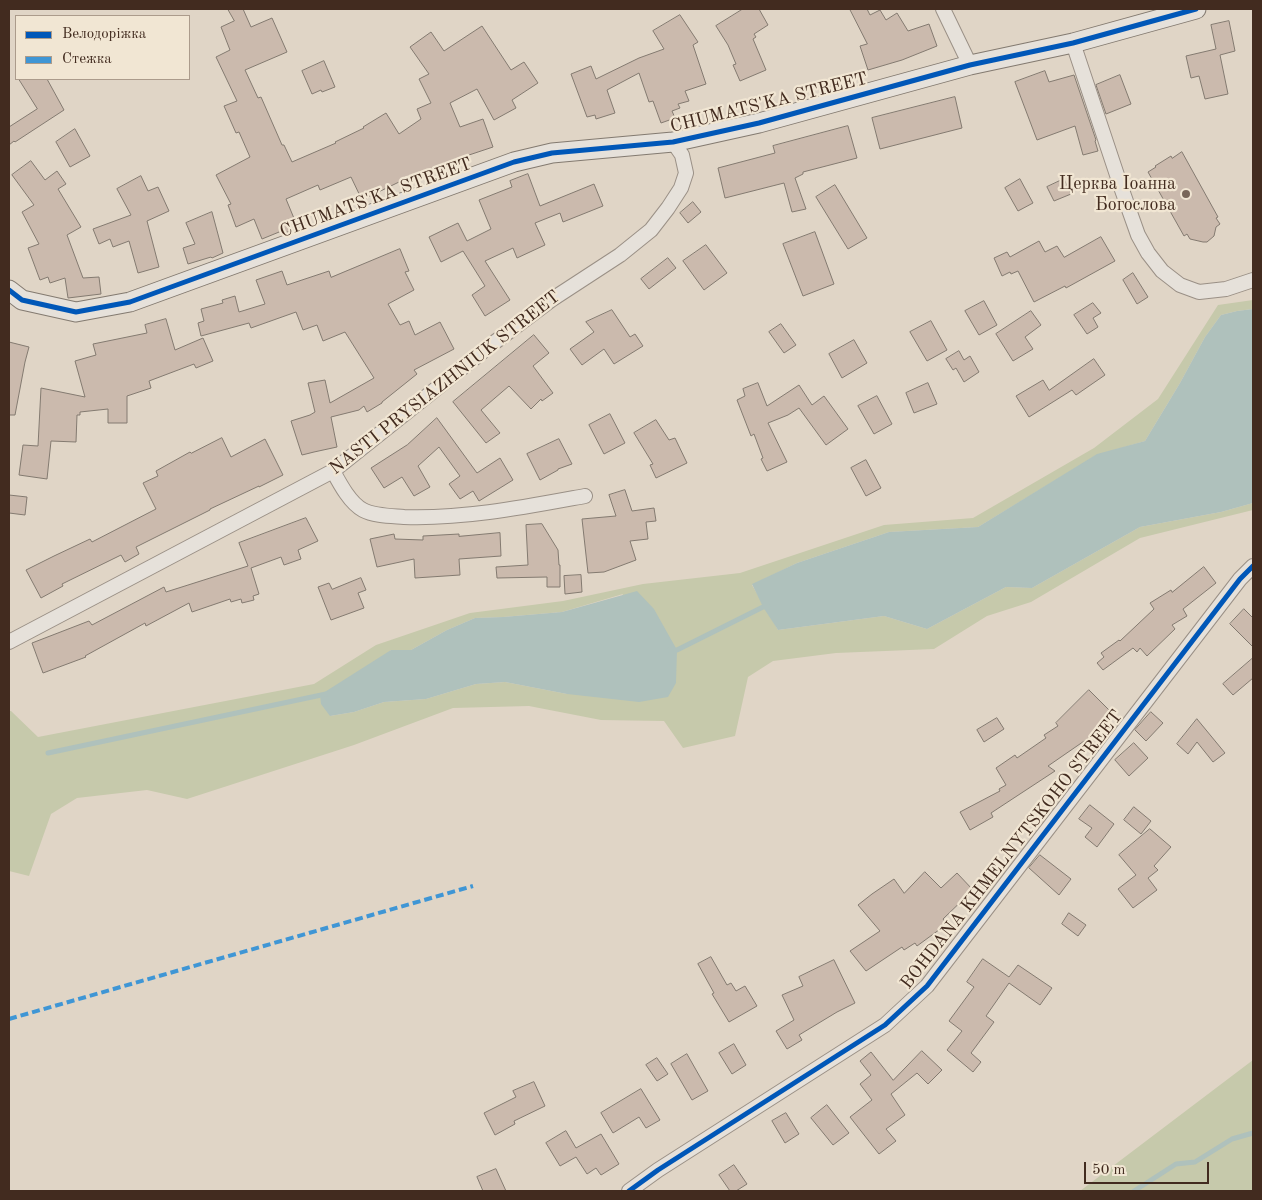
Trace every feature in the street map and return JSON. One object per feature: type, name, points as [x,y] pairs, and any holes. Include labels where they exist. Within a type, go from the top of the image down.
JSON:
[{"type":"street","points":[[943,9],[970,64]]},
{"type":"street","name":"CHUMATS'KA STREET","points":[[9,290],[22,300],[76,312],[130,302],[514,162],[552,153],[673,142],[759,123],[970,64],[1073,43],[1196,9]]},
{"type":"street","points":[[1073,43],[1138,235],[1148,253],[1162,271],[1180,285],[1199,292],[1226,289],[1253,280]]},
{"type":"street","name":"NASTI PRYSIAZHNIUK STREET","points":[[9,642],[333,471],[491,345],[551,300],[620,255],[651,230],[681,188],[686,173],[682,155],[673,142]]},
{"type":"street","points":[[333,471],[349,497],[363,510],[386,516],[426,518],[501,512],[585,496]]},
{"type":"street","name":"BOHDANA KHMELNYTSKOHO STREET","points":[[629,1191],[658,1170],[885,1025],[927,986],[1240,580],[1253,566]]},
{"type":"green space","points":[[1253,300],[1253,309],[1221,315],[1205,337],[1145,441],[1097,455],[978,527],[889,532],[797,563],[752,585],[778,630],[884,616],[927,629],[1006,587],[1032,588],[1140,527],[1221,512],[1253,503],[1253,510],[1140,538],[1031,602],[987,616],[934,649],[836,653],[773,661],[748,677],[735,736],[683,748],[664,721],[601,720],[529,706],[453,708],[354,745],[187,799],[147,790],[77,798],[51,814],[29,876],[9,871],[9,711],[38,737],[314,684],[376,645],[470,613],[563,601],[643,584],[740,573],[884,525],[973,518],[1094,448],[1158,399],[1218,305]],"holes":[[[623,594],[567,694],[505,682],[476,684],[426,699],[384,702],[354,712],[330,716],[391,650],[411,650],[447,630],[475,618],[562,612]]]},
{"type":"green space","points":[[1253,1060],[1253,1191],[1080,1191]]},
{"type":"shaded area","points":[[1253,309],[1253,503],[1221,512],[1140,527],[1032,588],[1006,587],[927,629],[884,616],[778,630],[763,607],[752,584],[797,563],[889,532],[978,527],[1097,454],[1145,441],[1205,337],[1221,315]]},
{"type":"shaded area","points":[[637,591],[654,609],[677,650],[676,683],[668,697],[639,702],[567,694],[505,682],[476,684],[426,699],[384,702],[354,712],[330,716],[321,704],[320,695],[391,650],[411,650],[447,630],[475,618],[562,612]]},
{"type":"building","points":[[228,9],[243,9],[251,27],[272,18],[287,52],[245,70],[258,98],[261,97],[282,145],[284,145],[292,162],[336,143],[364,128],[386,113],[399,134],[421,119],[417,109],[431,103],[419,79],[429,74],[410,47],[431,32],[444,51],[482,26],[511,70],[524,62],[538,83],[512,100],[516,108],[494,120],[477,89],[450,103],[460,127],[483,119],[493,147],[460,158],[460,160],[434,170],[434,168],[400,185],[399,182],[362,200],[351,177],[320,190],[318,185],[286,199],[298,228],[285,233],[284,230],[262,239],[254,219],[236,227],[228,205],[231,204],[216,175],[250,157],[239,132],[236,133],[224,106],[237,101],[216,57],[230,50],[221,27],[234,21]]},
{"type":"building","points":[[743,9],[759,9],[768,25],[754,34],[756,37],[753,39],[766,70],[740,81],[733,65],[736,64],[728,45],[716,26]]},
{"type":"building","points":[[850,9],[867,9],[870,15],[880,10],[886,20],[897,13],[908,31],[929,24],[937,46],[902,60],[868,70],[860,46],[867,44]]},
{"type":"building","points":[[680,15],[698,42],[693,45],[706,84],[685,91],[689,101],[678,104],[680,108],[672,111],[675,118],[661,123],[653,101],[649,102],[639,73],[607,90],[615,113],[596,119],[595,115],[587,117],[571,74],[591,66],[596,79],[639,58],[664,49],[653,31]]},
{"type":"building","points":[[1229,21],[1235,51],[1220,55],[1228,94],[1205,99],[1199,76],[1191,78],[1186,56],[1216,49],[1211,25]]},
{"type":"building","points":[[324,61],[335,87],[312,94],[302,71]]},
{"type":"building","points":[[1045,71],[1049,82],[1074,75],[1098,151],[1083,155],[1075,126],[1037,140],[1015,82]]},
{"type":"building","points":[[1120,75],[1131,104],[1106,114],[1096,85]]},
{"type":"building","points":[[20,80],[48,80],[64,110],[9,145],[9,127],[37,109]]},
{"type":"building","points":[[955,97],[962,128],[880,149],[872,118]]},
{"type":"building","points":[[848,126],[857,158],[803,172],[803,174],[795,178],[806,209],[792,212],[784,183],[725,198],[718,168],[775,153],[773,146]]},
{"type":"building","points":[[75,129],[90,156],[70,167],[56,142]]},
{"type":"building","name":"Церква Іоанна Богослова","points":[[1182,152],[1220,224],[1216,227],[1214,236],[1207,242],[1190,239],[1187,234],[1184,236],[1148,172],[1171,156],[1172,158]]},
{"type":"building","points":[[31,161],[45,180],[57,171],[66,184],[58,189],[81,227],[67,235],[83,278],[99,277],[101,294],[68,298],[65,278],[50,283],[48,277],[40,280],[28,248],[39,244],[22,212],[34,205],[12,175]]},
{"type":"building","points":[[528,174],[540,206],[594,184],[603,206],[563,222],[560,213],[535,223],[545,245],[517,258],[513,248],[485,261],[510,300],[485,316],[472,295],[485,286],[463,251],[441,262],[429,237],[458,223],[467,241],[491,229],[479,200],[512,187],[510,181]]},
{"type":"building","points":[[141,176],[148,191],[158,187],[169,211],[147,221],[159,267],[138,273],[129,241],[113,247],[110,239],[99,244],[93,229],[131,215],[117,189]]},
{"type":"building","points":[[1020,179],[1033,203],[1018,211],[1005,188]]},
{"type":"building","points":[[1064,179],[1071,194],[1054,201],[1047,187]]},
{"type":"building","points":[[835,185],[867,238],[848,249],[816,197]]},
{"type":"building","points":[[693,202],[701,212],[688,223],[680,213]]},
{"type":"building","points":[[212,212],[223,253],[188,264],[183,248],[195,244],[186,223]]},
{"type":"building","points":[[815,232],[834,284],[803,296],[783,244]]},
{"type":"building","points":[[1101,237],[1115,261],[1066,288],[1065,286],[1034,302],[1018,271],[1002,276],[994,258],[1007,252],[1010,257],[1039,241],[1045,252],[1057,246],[1064,257]]},
{"type":"building","points":[[706,245],[727,273],[704,290],[683,261]]},
{"type":"building","points":[[400,249],[409,271],[405,272],[414,290],[388,304],[400,325],[409,321],[415,335],[440,322],[454,349],[414,370],[417,374],[382,403],[367,412],[364,406],[359,410],[331,417],[337,447],[302,455],[291,421],[315,412],[308,383],[325,380],[330,403],[374,378],[345,332],[323,341],[317,325],[303,330],[296,312],[251,328],[249,323],[201,336],[198,323],[204,321],[201,309],[223,303],[222,300],[235,296],[239,312],[265,304],[256,280],[282,271],[287,285],[329,271],[331,277]]},
{"type":"building","points":[[668,258],[676,268],[649,289],[641,279]]},
{"type":"building","points":[[1133,273],[1148,297],[1137,304],[1123,280]]},
{"type":"building","points":[[984,301],[997,325],[979,335],[965,311]]},
{"type":"building","points":[[1093,303],[1101,313],[1093,318],[1098,327],[1087,334],[1074,315]]},
{"type":"building","points":[[612,310],[630,337],[635,334],[643,346],[614,364],[604,349],[582,365],[570,349],[594,332],[586,322]]},
{"type":"building","points":[[1031,311],[1041,325],[1025,337],[1033,349],[1013,361],[996,334]]},
{"type":"building","points":[[166,319],[175,350],[203,338],[213,361],[196,368],[194,364],[149,381],[151,388],[127,396],[127,423],[108,423],[108,409],[80,412],[80,415],[77,415],[76,442],[51,441],[47,479],[19,475],[23,445],[38,446],[41,388],[85,397],[75,361],[96,355],[93,344],[147,333],[145,325]]},
{"type":"building","points":[[931,321],[947,350],[927,361],[910,332]]},
{"type":"building","points":[[781,324],[796,345],[784,353],[769,332]]},
{"type":"building","points":[[534,335],[549,353],[533,366],[553,393],[542,401],[541,399],[531,409],[509,386],[481,410],[500,433],[486,443],[453,402]]},
{"type":"building","points":[[854,340],[867,363],[842,378],[829,354]]},
{"type":"building","points":[[9,342],[29,347],[15,415],[9,415]]},
{"type":"building","points":[[959,351],[964,360],[970,356],[979,372],[964,382],[956,368],[953,370],[946,359]]},
{"type":"building","points":[[1094,359],[1105,375],[1076,395],[1072,390],[1029,417],[1016,396],[1043,380],[1049,390]]},
{"type":"building","points":[[758,383],[767,406],[799,385],[812,405],[824,396],[848,429],[826,445],[799,408],[788,415],[768,423],[787,462],[767,471],[761,459],[763,458],[754,434],[751,436],[737,400],[745,396],[743,389]]},
{"type":"building","points":[[928,383],[937,404],[914,413],[906,393]]},
{"type":"building","points":[[877,396],[892,424],[874,434],[858,406]]},
{"type":"building","points":[[610,414],[625,443],[604,454],[589,425]]},
{"type":"building","points":[[437,418],[477,473],[500,458],[513,480],[479,501],[473,491],[460,499],[449,484],[460,476],[439,447],[418,466],[430,487],[414,496],[402,477],[384,488],[371,468],[407,445]]},
{"type":"building","points":[[656,420],[669,440],[675,438],[687,463],[656,478],[650,465],[653,464],[634,433]]},
{"type":"building","points":[[222,438],[231,457],[265,439],[283,475],[210,509],[136,547],[139,554],[125,562],[121,555],[62,584],[63,586],[41,598],[26,570],[90,539],[92,542],[156,509],[143,483],[158,476],[156,471],[190,452]]},
{"type":"building","points":[[559,439],[572,464],[558,469],[540,480],[527,454]]},
{"type":"building","points":[[866,460],[881,488],[866,496],[851,468]]},
{"type":"building","points":[[625,490],[632,511],[654,508],[656,521],[646,522],[648,539],[630,541],[636,560],[604,572],[588,573],[582,519],[616,516],[609,495]]},
{"type":"building","points":[[9,495],[27,497],[25,515],[9,513]]},
{"type":"building","points":[[306,518],[318,541],[298,550],[301,559],[284,565],[281,557],[251,568],[259,594],[253,596],[254,600],[242,603],[241,599],[231,602],[230,599],[192,612],[189,603],[146,626],[145,623],[86,657],[43,673],[32,643],[89,621],[92,625],[164,587],[166,592],[248,566],[239,543]]},
{"type":"building","points":[[542,524],[558,550],[560,587],[547,587],[547,577],[497,578],[496,567],[528,565],[526,525]]},
{"type":"building","points":[[500,533],[501,556],[459,559],[460,575],[415,578],[414,559],[377,567],[370,539],[394,534],[395,539],[423,540],[423,536]]},
{"type":"building","points":[[1204,567],[1216,583],[1183,609],[1187,616],[1172,625],[1175,629],[1147,656],[1140,648],[1137,652],[1133,648],[1103,670],[1097,663],[1104,657],[1101,653],[1120,641],[1154,609],[1150,603],[1171,590],[1172,592]]},
{"type":"building","points":[[581,575],[582,592],[565,594],[564,576]]},
{"type":"building","points":[[361,578],[366,590],[358,593],[364,608],[331,620],[318,587],[329,583],[332,589]]},
{"type":"building","points":[[1244,609],[1253,618],[1253,647],[1230,624]]},
{"type":"building","points":[[1253,658],[1253,678],[1233,695],[1223,684]]},
{"type":"building","points":[[1089,690],[1113,714],[1090,737],[1048,766],[1055,771],[991,813],[993,817],[970,830],[960,812],[1000,791],[999,789],[1006,785],[996,768],[1015,755],[1017,758],[1046,738],[1044,735],[1058,726],[1056,723]]},
{"type":"building","points":[[1151,712],[1163,723],[1146,741],[1135,730]]},
{"type":"building","points":[[997,718],[1004,729],[984,742],[977,730]]},
{"type":"building","points":[[1197,719],[1225,753],[1213,762],[1197,742],[1188,754],[1177,744]]},
{"type":"building","points":[[1134,743],[1148,758],[1129,776],[1115,760]]},
{"type":"building","points":[[1090,805],[1114,824],[1097,847],[1085,837],[1092,828],[1079,819]]},
{"type":"building","points":[[1134,807],[1151,821],[1141,834],[1124,820]]},
{"type":"building","points":[[1150,829],[1171,847],[1154,866],[1158,870],[1148,878],[1157,890],[1133,908],[1118,889],[1136,875],[1119,855]]},
{"type":"building","points":[[1040,855],[1071,879],[1059,895],[1029,868]]},
{"type":"building","points":[[925,872],[941,888],[957,873],[973,890],[943,919],[947,924],[917,946],[915,943],[904,950],[902,947],[866,971],[850,951],[880,931],[858,905],[894,879],[904,893]]},
{"type":"building","points":[[1069,913],[1086,925],[1078,936],[1062,924]]},
{"type":"building","points":[[711,957],[727,985],[731,983],[736,991],[745,986],[757,1006],[729,1022],[712,994],[714,993],[698,964]]},
{"type":"building","points":[[983,959],[1009,977],[1018,965],[1052,988],[1040,1005],[1009,983],[986,1016],[994,1022],[971,1053],[981,1062],[973,1072],[947,1050],[962,1031],[949,1021],[974,987],[967,982]]},
{"type":"building","points":[[834,960],[855,1003],[799,1035],[802,1040],[787,1049],[776,1031],[794,1020],[782,995],[803,986],[799,977]]},
{"type":"building","points":[[734,1044],[746,1065],[732,1074],[719,1053]]},
{"type":"building","points":[[922,1051],[942,1070],[928,1084],[917,1073],[891,1094],[905,1115],[886,1129],[896,1141],[879,1154],[850,1117],[872,1100],[860,1084],[871,1075],[860,1061],[871,1052],[893,1080]]},
{"type":"building","points":[[687,1054],[708,1091],[692,1100],[671,1064]]},
{"type":"building","points":[[657,1058],[668,1074],[657,1081],[646,1065]]},
{"type":"building","points":[[534,1082],[545,1106],[514,1121],[515,1124],[495,1135],[484,1113],[516,1097],[513,1091]]},
{"type":"building","points":[[641,1089],[660,1120],[646,1128],[639,1117],[613,1133],[601,1113]]},
{"type":"building","points":[[827,1105],[849,1133],[833,1145],[811,1118]]},
{"type":"building","points":[[786,1113],[799,1134],[785,1143],[772,1121]]},
{"type":"building","points":[[566,1131],[576,1148],[601,1134],[619,1164],[601,1175],[596,1168],[587,1174],[576,1157],[560,1166],[546,1143]]},
{"type":"building","points":[[734,1165],[747,1184],[736,1191],[730,1191],[719,1175]]},
{"type":"building","points":[[496,1169],[506,1191],[483,1191],[477,1177]]},
{"type":"waterway","points":[[670,650],[677,650],[763,607],[768,607]]},
{"type":"waterway","points":[[48,753],[326,694]]},
{"type":"waterway","points":[[1134,1191],[1176,1164],[1195,1162],[1232,1139],[1253,1133]]},
{"type":"marked path","points":[[9,1019],[473,886]]},
{"type":"cycle path","points":[[9,290],[22,300],[76,312],[130,302],[514,162],[552,153],[673,142],[759,123],[970,65],[1073,43],[1196,9]]},
{"type":"cycle path","points":[[629,1191],[658,1170],[885,1025],[927,986],[1240,579],[1253,566]]},
{"type":"place","name":"Церква Іоанна Богослова","points":[[1186,194]]}]
